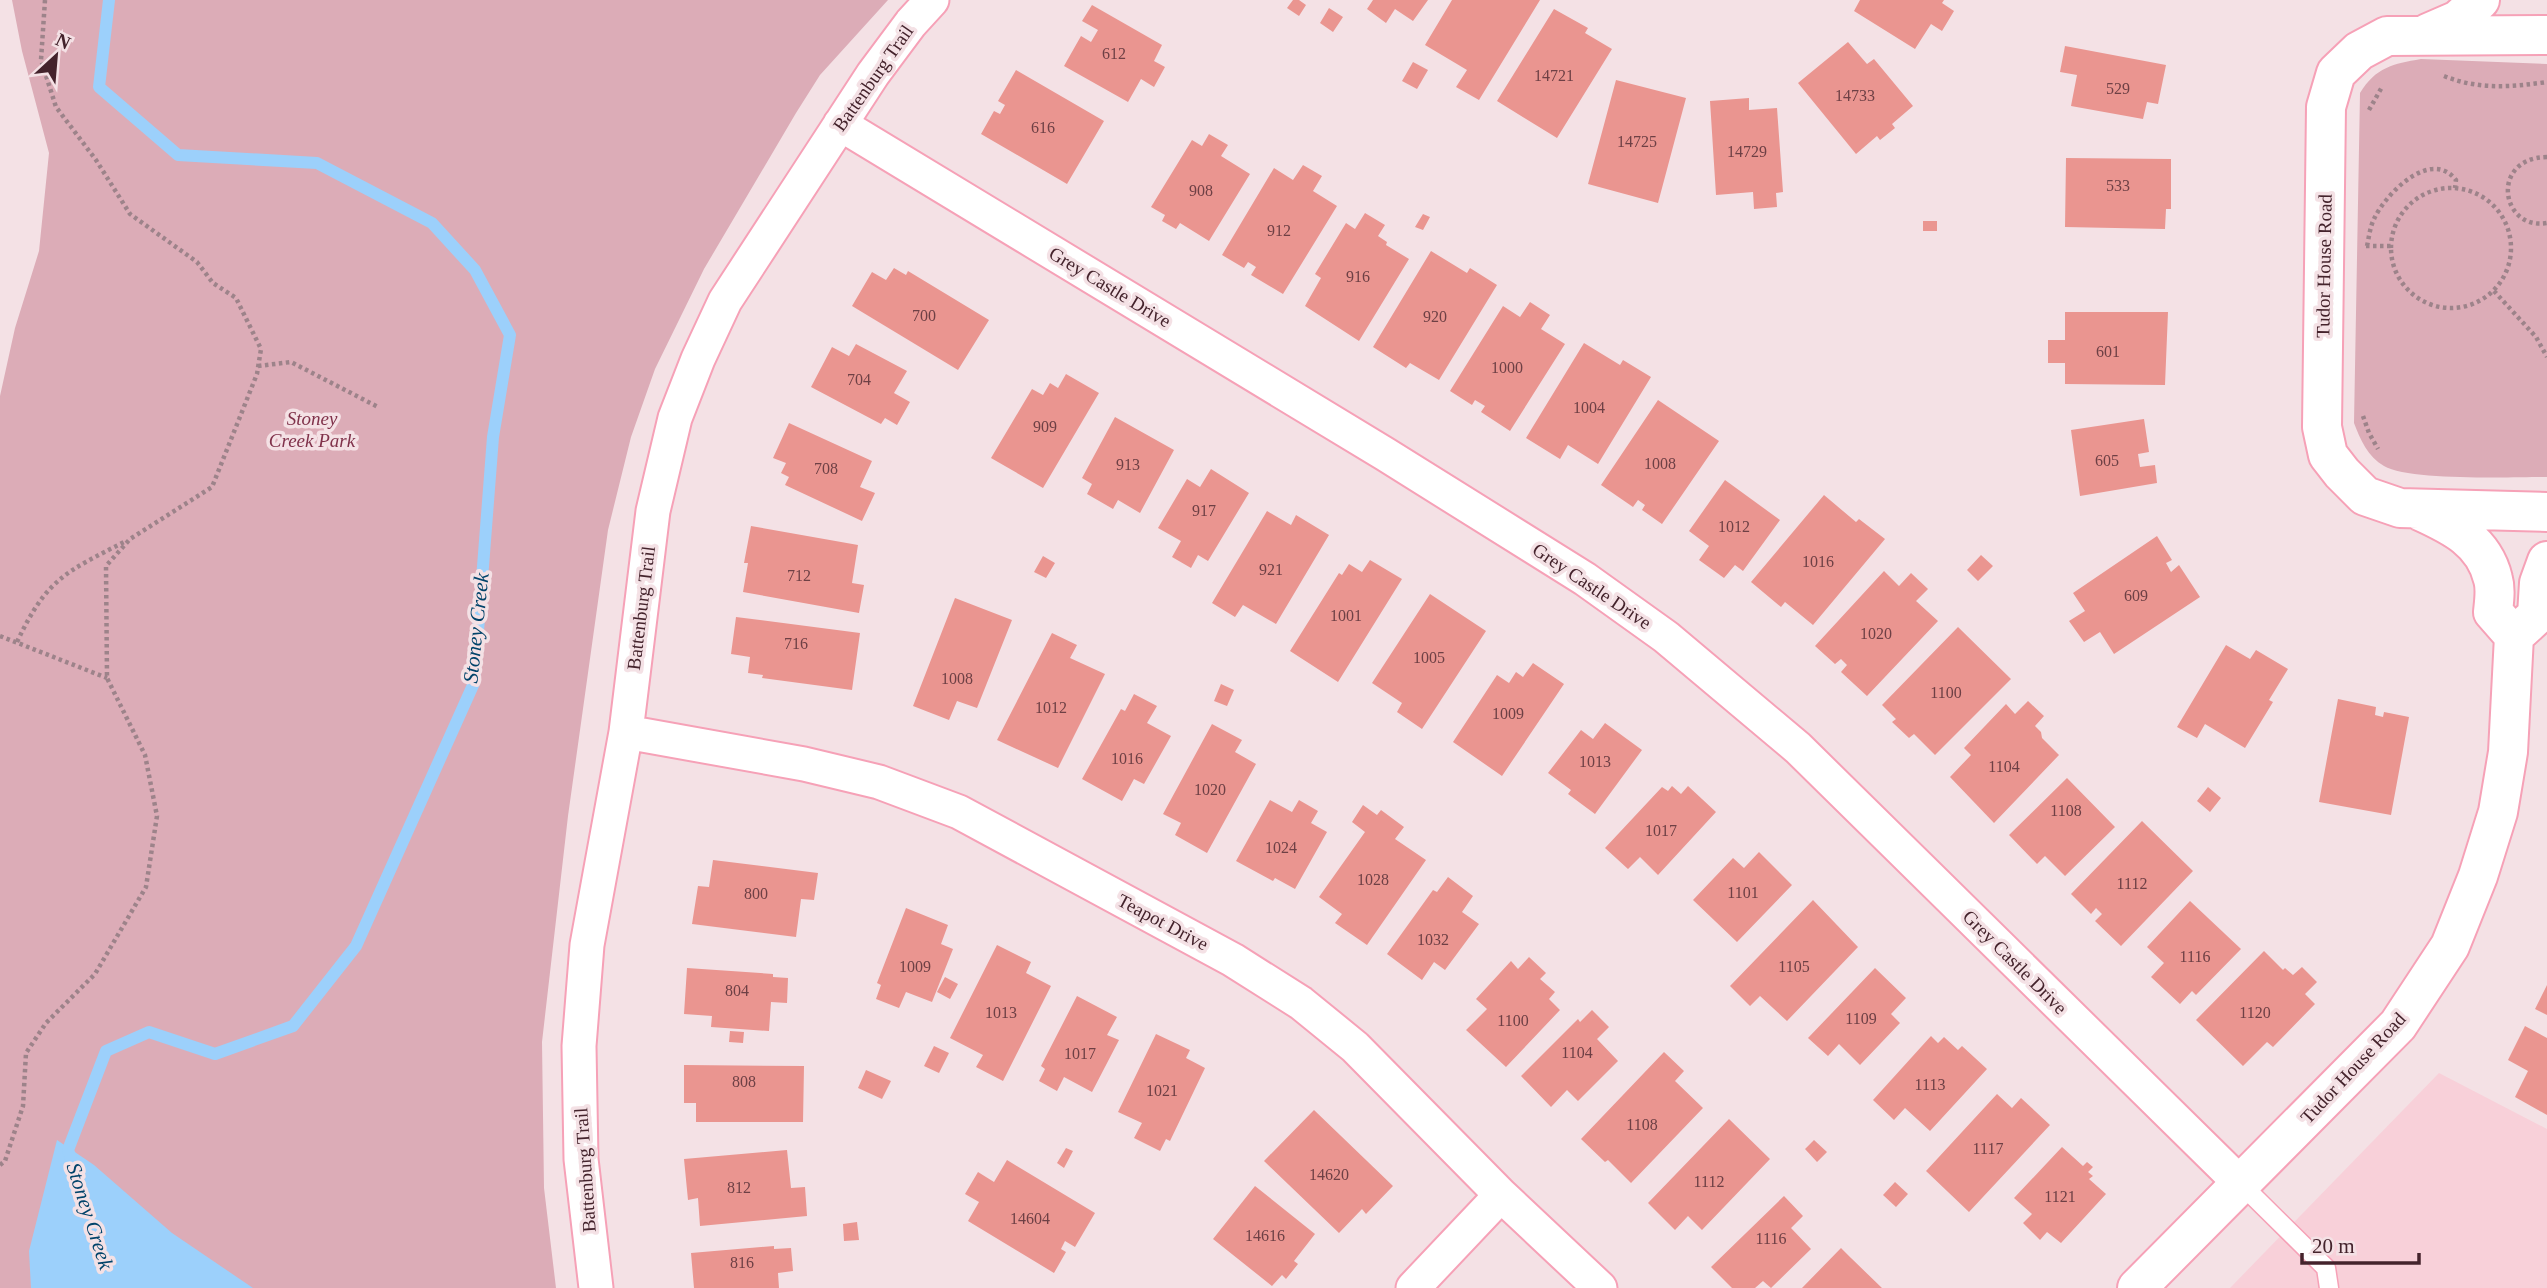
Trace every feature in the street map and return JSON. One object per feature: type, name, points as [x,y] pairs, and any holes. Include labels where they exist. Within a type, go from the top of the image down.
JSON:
[{"type":"street","name":"Battenburg Trail","points":[[596,1288],[581,1159],[579,1046],[587,946],[626,732],[653,511],[675,418],[725,301],[884,60],[932,0]]},
{"type":"street","name":"Tudor House Road","points":[[2426,34],[2458,20],[2480,0]]},
{"type":"street","name":"Tudor House Road","points":[[2547,35],[2387,36],[2359,51],[2336,73],[2326,107],[2322,427],[2328,455],[2365,496],[2400,508],[2547,512]]},
{"type":"street","name":"Grey Castle Drive","points":[[840,124],[1385,454],[1585,579],[1666,637],[1798,748],[2240,1183]]},
{"type":"street","name":"Tudor House Road","points":[[2137,1288],[2398,1025],[2450,946],[2478,876],[2498,811],[2508,752],[2514,636],[2493,612],[2494,581],[2483,552],[2458,529],[2415,509]]},
{"type":"street","points":[[2514,636],[2538,615],[2539,583],[2547,561]]},
{"type":"street","name":"Teapot Drive","points":[[626,732],[879,782],[959,812],[1233,960],[1301,1003],[1355,1047],[1501,1195],[1600,1288]]},
{"type":"street","points":[[1413,1288],[1501,1195]]},
{"type":"lane","points":[[2240,1183],[2326,1268],[2329,1288]]},
{"type":"path","points":[[17,642],[42,596],[64,573],[130,539],[212,487],[257,374],[261,349],[236,298],[213,283],[197,262],[131,214],[96,160],[56,107],[41,60],[45,0]]},
{"type":"path","points":[[2437,72],[2465,84],[2506,88],[2547,82]]},
{"type":"path","points":[[2368,112],[2378,91],[2386,83]]},
{"type":"path","points":[[2547,157],[2525,161],[2510,177],[2508,187],[2508,199],[2513,209],[2530,222],[2547,223]]},
{"type":"path","points":[[2367,246],[2374,219],[2403,181],[2440,168],[2450,172],[2456,180],[2455,188]]},
{"type":"path","points":[[2455,188],[2473,192],[2490,203],[2501,215],[2510,235],[2511,254],[2506,274],[2494,291],[2477,303],[2457,309],[2436,307],[2418,299],[2403,285],[2393,267],[2391,246],[2394,228],[2403,211],[2418,198],[2435,190],[2455,188]]},
{"type":"path","points":[[2501,215],[2513,209]]},
{"type":"path","points":[[2362,233],[2361,246],[2391,246]]},
{"type":"path","points":[[2494,291],[2536,337],[2547,356]]},
{"type":"path","points":[[258,366],[291,362],[378,407]]},
{"type":"path","points":[[2363,414],[2369,433],[2382,454]]},
{"type":"path","points":[[0,1165],[5,1161],[23,1106],[26,1053],[46,1023],[95,974],[146,887],[157,816],[155,804],[145,755],[107,678],[106,566],[130,539]]},
{"type":"path","points":[[0,636],[107,678]]},
{"type":"shaded area","points":[[2439,1073],[2547,1129],[2547,1288],[2230,1288]]},
{"type":"green space","name":"Stoney Creek Park","points":[[12,0],[888,0],[820,75],[704,269],[655,369],[631,437],[608,530],[568,816],[542,1042],[544,1188],[556,1288],[0,1288],[0,396],[15,328],[39,251],[49,153],[22,51]]},
{"type":"green space","points":[[2421,59],[2547,64],[2547,477],[2438,476],[2397,471],[2373,458],[2354,423],[2360,93],[2372,77],[2386,68]]},
{"type":"water","points":[[57,1140],[94,1165],[172,1233],[253,1288],[31,1288],[29,1251]]},
{"type":"building","points":[[1293,0],[1299,0],[1306,5],[1299,16],[1287,8]]},
{"type":"building","points":[[1373,0],[1428,0],[1413,21],[1395,9],[1386,23],[1367,9]]},
{"type":"building","points":[[1452,0],[1540,0],[1479,100],[1456,87],[1467,70],[1425,45]]},
{"type":"building","points":[[1860,0],[1944,0],[1942,3],[1954,11],[1942,31],[1931,24],[1915,49],[1854,11]]},
{"type":"building","points":[[1092,5],[1162,45],[1154,61],[1165,67],[1154,87],[1141,79],[1128,102],[1064,66],[1081,36],[1091,42],[1098,30],[1082,21]]},
{"type":"building","points":[[1329,8],[1343,17],[1333,32],[1320,23]]},
{"type":"building","points":[[1554,9],[1588,28],[1585,33],[1612,49],[1557,138],[1497,101]]},
{"type":"building","points":[[1848,42],[1867,64],[1874,59],[1913,106],[1892,124],[1895,128],[1880,140],[1877,136],[1856,154],[1798,83]]},
{"type":"building","points":[[2065,46],[2166,65],[2158,104],[2147,102],[2143,119],[2071,106],[2077,75],[2060,72]]},
{"type":"building","points":[[1413,62],[1428,70],[1417,89],[1402,81]]},
{"type":"building","points":[[1016,70],[1104,121],[1067,184],[981,134],[994,111],[1000,114],[1005,105],[998,101]]},
{"type":"building","points":[[1616,80],[1686,98],[1658,203],[1588,184]]},
{"type":"building","points":[[1749,98],[1749,110],[1777,108],[1783,192],[1776,193],[1777,207],[1754,209],[1753,192],[1716,195],[1710,101]]},
{"type":"building","points":[[1209,134],[1228,145],[1221,156],[1250,174],[1209,241],[1180,223],[1176,229],[1162,221],[1165,215],[1151,207],[1192,140],[1202,146]]},
{"type":"building","points":[[2066,158],[2171,159],[2171,209],[2166,209],[2165,229],[2065,227]]},
{"type":"building","points":[[1303,165],[1322,176],[1313,191],[1337,206],[1283,294],[1251,275],[1256,267],[1248,262],[1244,268],[1222,255],[1274,168],[1293,180]]},
{"type":"building","points":[[1365,213],[1385,225],[1378,236],[1387,242],[1386,245],[1409,259],[1359,341],[1305,306],[1321,278],[1315,274],[1346,223],[1355,229]]},
{"type":"building","points":[[1423,214],[1430,217],[1423,230],[1415,227]]},
{"type":"building","points":[[1923,221],[1937,221],[1937,231],[1923,231]]},
{"type":"building","points":[[1431,251],[1467,273],[1470,268],[1497,285],[1439,380],[1410,363],[1406,368],[1373,347]]},
{"type":"building","points":[[894,268],[906,275],[908,271],[989,320],[958,370],[852,306],[872,272],[886,280]]},
{"type":"building","points":[[1530,302],[1550,315],[1541,329],[1565,344],[1510,431],[1481,412],[1485,406],[1475,400],[1472,405],[1450,391],[1503,306],[1520,317]]},
{"type":"building","points":[[2065,312],[2168,312],[2165,385],[2065,384],[2065,363],[2048,363],[2048,340],[2065,340]]},
{"type":"building","points":[[1584,343],[1620,365],[1623,360],[1651,377],[1598,464],[1568,445],[1560,459],[1526,438]]},
{"type":"building","points":[[856,344],[907,371],[894,393],[910,402],[897,425],[885,418],[881,424],[811,387],[832,347],[849,356]]},
{"type":"building","points":[[1066,374],[1099,393],[1043,488],[991,458],[1032,389],[1043,395],[1050,383],[1058,388]]},
{"type":"building","points":[[1658,400],[1719,441],[1662,524],[1642,510],[1645,505],[1638,500],[1633,507],[1601,485]]},
{"type":"building","points":[[1115,417],[1174,450],[1140,513],[1118,500],[1113,509],[1087,494],[1092,484],[1082,478]]},
{"type":"building","points":[[2144,419],[2149,452],[2138,454],[2140,467],[2155,465],[2157,483],[2080,496],[2071,430]]},
{"type":"building","points":[[789,423],[872,461],[860,487],[875,493],[862,521],[785,485],[789,477],[781,473],[786,463],[773,458]]},
{"type":"building","points":[[1211,469],[1249,493],[1208,561],[1198,555],[1191,568],[1172,557],[1181,541],[1158,528],[1187,479],[1200,487]]},
{"type":"building","points":[[1725,480],[1780,520],[1743,571],[1735,565],[1724,578],[1699,560],[1709,546],[1689,531]]},
{"type":"building","points":[[1824,495],[1856,522],[1859,519],[1885,539],[1813,625],[1785,602],[1781,607],[1751,582]]},
{"type":"building","points":[[1267,511],[1291,525],[1296,515],[1329,535],[1276,624],[1243,605],[1235,617],[1212,603]]},
{"type":"building","points":[[751,526],[858,545],[852,583],[864,585],[859,613],[743,592],[748,563],[744,563]]},
{"type":"building","points":[[2157,536],[2172,560],[2166,563],[2171,572],[2179,565],[2200,597],[2114,654],[2100,632],[2084,642],[2069,621],[2085,611],[2073,593]]},
{"type":"building","points":[[1981,555],[1993,566],[1978,581],[1967,570]]},
{"type":"building","points":[[1043,556],[1055,563],[1046,578],[1034,572]]},
{"type":"building","points":[[1370,560],[1402,579],[1338,682],[1290,651],[1339,573],[1342,575],[1349,564],[1362,572]]},
{"type":"building","points":[[1884,571],[1899,586],[1911,573],[1928,589],[1916,601],[1938,621],[1867,696],[1841,672],[1847,665],[1841,659],[1835,664],[1815,646]]},
{"type":"building","points":[[1430,594],[1486,631],[1422,729],[1397,712],[1402,703],[1372,683]]},
{"type":"building","points":[[955,598],[1012,620],[977,708],[957,701],[949,720],[913,706]]},
{"type":"building","points":[[736,617],[860,633],[852,690],[762,678],[763,675],[748,673],[750,657],[731,654]]},
{"type":"building","points":[[1958,627],[2011,679],[1935,755],[1914,734],[1909,738],[1892,722],[1896,719],[1882,705]]},
{"type":"building","points":[[1052,633],[1077,645],[1070,658],[1105,674],[1058,768],[997,740]]},
{"type":"building","points":[[2226,645],[2250,659],[2256,650],[2288,669],[2269,700],[2273,702],[2245,748],[2205,724],[2197,738],[2177,727]]},
{"type":"building","points":[[1533,663],[1564,684],[1502,776],[1453,742],[1497,675],[1509,683],[1516,672],[1523,677]]},
{"type":"building","points":[[1221,684],[1234,690],[1227,706],[1214,701]]},
{"type":"building","points":[[1134,694],[1157,706],[1147,723],[1171,736],[1144,784],[1134,779],[1122,801],[1082,779],[1121,709],[1125,711]]},
{"type":"building","points":[[2338,699],[2376,707],[2375,715],[2383,717],[2384,712],[2409,717],[2391,815],[2319,802]]},
{"type":"building","points":[[2028,701],[2044,716],[2035,726],[2041,732],[2042,738],[2059,755],[1994,823],[1950,777],[1971,755],[1964,748],[2006,704],[2015,714]]},
{"type":"building","points":[[1605,723],[1642,750],[1595,814],[1568,794],[1571,790],[1548,773],[1581,730],[1593,739]]},
{"type":"building","points":[[1212,724],[1242,740],[1235,752],[1256,764],[1207,853],[1175,835],[1181,823],[1163,814]]},
{"type":"building","points":[[2067,778],[2115,827],[2065,876],[2045,856],[2037,864],[2009,835]]},
{"type":"building","points":[[1672,786],[1681,794],[1688,786],[1716,812],[1658,875],[1640,857],[1628,869],[1605,848],[1662,787],[1668,791]]},
{"type":"building","points":[[2208,787],[2221,798],[2210,812],[2197,801]]},
{"type":"building","points":[[1270,800],[1292,812],[1299,800],[1318,811],[1311,823],[1327,832],[1295,889],[1275,878],[1273,881],[1236,861]]},
{"type":"building","points":[[1363,805],[1377,815],[1381,810],[1404,827],[1395,839],[1426,860],[1367,945],[1335,923],[1342,914],[1319,897],[1365,832],[1352,822]]},
{"type":"building","points":[[2142,821],[2193,871],[2121,946],[2095,921],[2102,914],[2096,908],[2091,914],[2071,894]]},
{"type":"building","points":[[1759,852],[1792,885],[1737,942],[1693,900],[1733,858],[1744,868]]},
{"type":"building","points":[[713,860],[818,873],[814,900],[801,899],[796,937],[692,924],[698,886],[709,887]]},
{"type":"building","points":[[1448,877],[1473,896],[1462,912],[1479,924],[1445,970],[1434,962],[1422,980],[1387,954],[1433,890],[1437,892]]},
{"type":"building","points":[[1813,900],[1858,947],[1787,1021],[1760,996],[1750,1006],[1730,986]]},
{"type":"building","points":[[2190,901],[2241,949],[2196,995],[2192,991],[2180,1004],[2151,977],[2164,963],[2147,947]]},
{"type":"building","points":[[906,908],[948,925],[941,944],[953,949],[932,1002],[906,992],[899,1008],[876,999],[881,985],[877,983]]},
{"type":"building","points":[[997,945],[1031,962],[1026,973],[1051,986],[1003,1081],[976,1067],[983,1055],[950,1038]]},
{"type":"building","points":[[2264,951],[2283,970],[2285,968],[2293,975],[2302,967],[2317,982],[2305,994],[2315,1004],[2273,1047],[2267,1042],[2243,1066],[2196,1020]]},
{"type":"building","points":[[1529,957],[1546,973],[1540,979],[1555,992],[1549,999],[1560,1010],[1506,1067],[1466,1030],[1487,1009],[1476,999],[1511,961],[1518,969]]},
{"type":"building","points":[[687,968],[773,974],[773,977],[788,978],[787,1003],[771,1002],[769,1031],[711,1027],[712,1016],[684,1014]]},
{"type":"building","points":[[1875,968],[1906,998],[1891,1014],[1900,1023],[1860,1065],[1839,1044],[1828,1056],[1808,1038]]},
{"type":"building","points":[[945,977],[958,984],[950,999],[937,992]]},
{"type":"building","points":[[2547,985],[2547,1015],[2535,1009]]},
{"type":"building","points":[[1077,996],[1117,1017],[1107,1035],[1119,1040],[1092,1092],[1064,1077],[1057,1091],[1039,1081],[1045,1069],[1041,1066]]},
{"type":"building","points":[[1592,1010],[1609,1027],[1597,1039],[1618,1061],[1578,1101],[1567,1090],[1551,1107],[1521,1076],[1578,1019],[1580,1022]]},
{"type":"building","points":[[2525,1026],[2547,1038],[2547,1115],[2515,1097],[2528,1071],[2508,1060]]},
{"type":"building","points":[[730,1031],[744,1032],[743,1043],[729,1042]]},
{"type":"building","points":[[1156,1034],[1190,1050],[1186,1058],[1205,1068],[1170,1141],[1166,1139],[1160,1151],[1134,1138],[1142,1123],[1118,1112]]},
{"type":"building","points":[[1931,1036],[1938,1043],[1944,1037],[1958,1050],[1962,1046],[1987,1069],[1930,1131],[1905,1108],[1894,1120],[1873,1100]]},
{"type":"building","points":[[934,1046],[949,1053],[939,1073],[924,1066]]},
{"type":"building","points":[[1664,1052],[1684,1071],[1675,1081],[1703,1108],[1631,1183],[1581,1139]]},
{"type":"building","points":[[684,1065],[804,1066],[803,1122],[696,1122],[696,1103],[684,1103]]},
{"type":"building","points":[[866,1070],[891,1081],[882,1099],[858,1088]]},
{"type":"building","points":[[1997,1094],[2012,1108],[2021,1098],[2050,1125],[1969,1212],[1926,1171]]},
{"type":"building","points":[[1314,1110],[1393,1186],[1366,1214],[1362,1209],[1339,1233],[1264,1161]]},
{"type":"building","points":[[1729,1119],[1770,1159],[1702,1230],[1688,1216],[1675,1230],[1648,1203]]},
{"type":"building","points":[[1814,1140],[1827,1152],[1817,1162],[1805,1149]]},
{"type":"building","points":[[2062,1147],[2083,1166],[2087,1162],[2093,1167],[2088,1172],[2093,1176],[2089,1179],[2106,1194],[2061,1243],[2047,1232],[2040,1240],[2023,1223],[2032,1214],[2014,1198]]},
{"type":"building","points":[[1066,1148],[1073,1151],[1064,1168],[1057,1163]]},
{"type":"building","points":[[787,1150],[791,1188],[805,1187],[807,1216],[700,1226],[698,1198],[688,1200],[684,1159]]},
{"type":"building","points":[[1007,1160],[1095,1213],[1075,1247],[1065,1241],[1061,1249],[1066,1252],[1054,1273],[968,1221],[979,1202],[965,1194],[978,1172],[994,1182]]},
{"type":"building","points":[[1895,1182],[1908,1194],[1896,1207],[1883,1195]]},
{"type":"building","points":[[1255,1186],[1315,1234],[1294,1261],[1298,1264],[1286,1279],[1282,1275],[1272,1286],[1213,1239]]},
{"type":"building","points":[[1784,1196],[1803,1216],[1791,1228],[1811,1249],[1771,1288],[1763,1281],[1755,1288],[1732,1288],[1711,1267]]},
{"type":"building","points":[[857,1222],[859,1240],[844,1241],[843,1224]]},
{"type":"building","points":[[774,1246],[774,1249],[791,1248],[793,1271],[778,1273],[779,1288],[694,1288],[691,1253]]},
{"type":"building","points":[[1841,1248],[1851,1258],[1882,1288],[1802,1288]]},
{"type":"waterway","name":"Stoney Creek","points":[[73,1164],[68,1150],[106,1051],[149,1032],[215,1054],[293,1026],[356,946],[474,683],[493,437],[510,335],[475,270],[432,223],[317,163],[178,155],[99,87],[109,0]]}]
